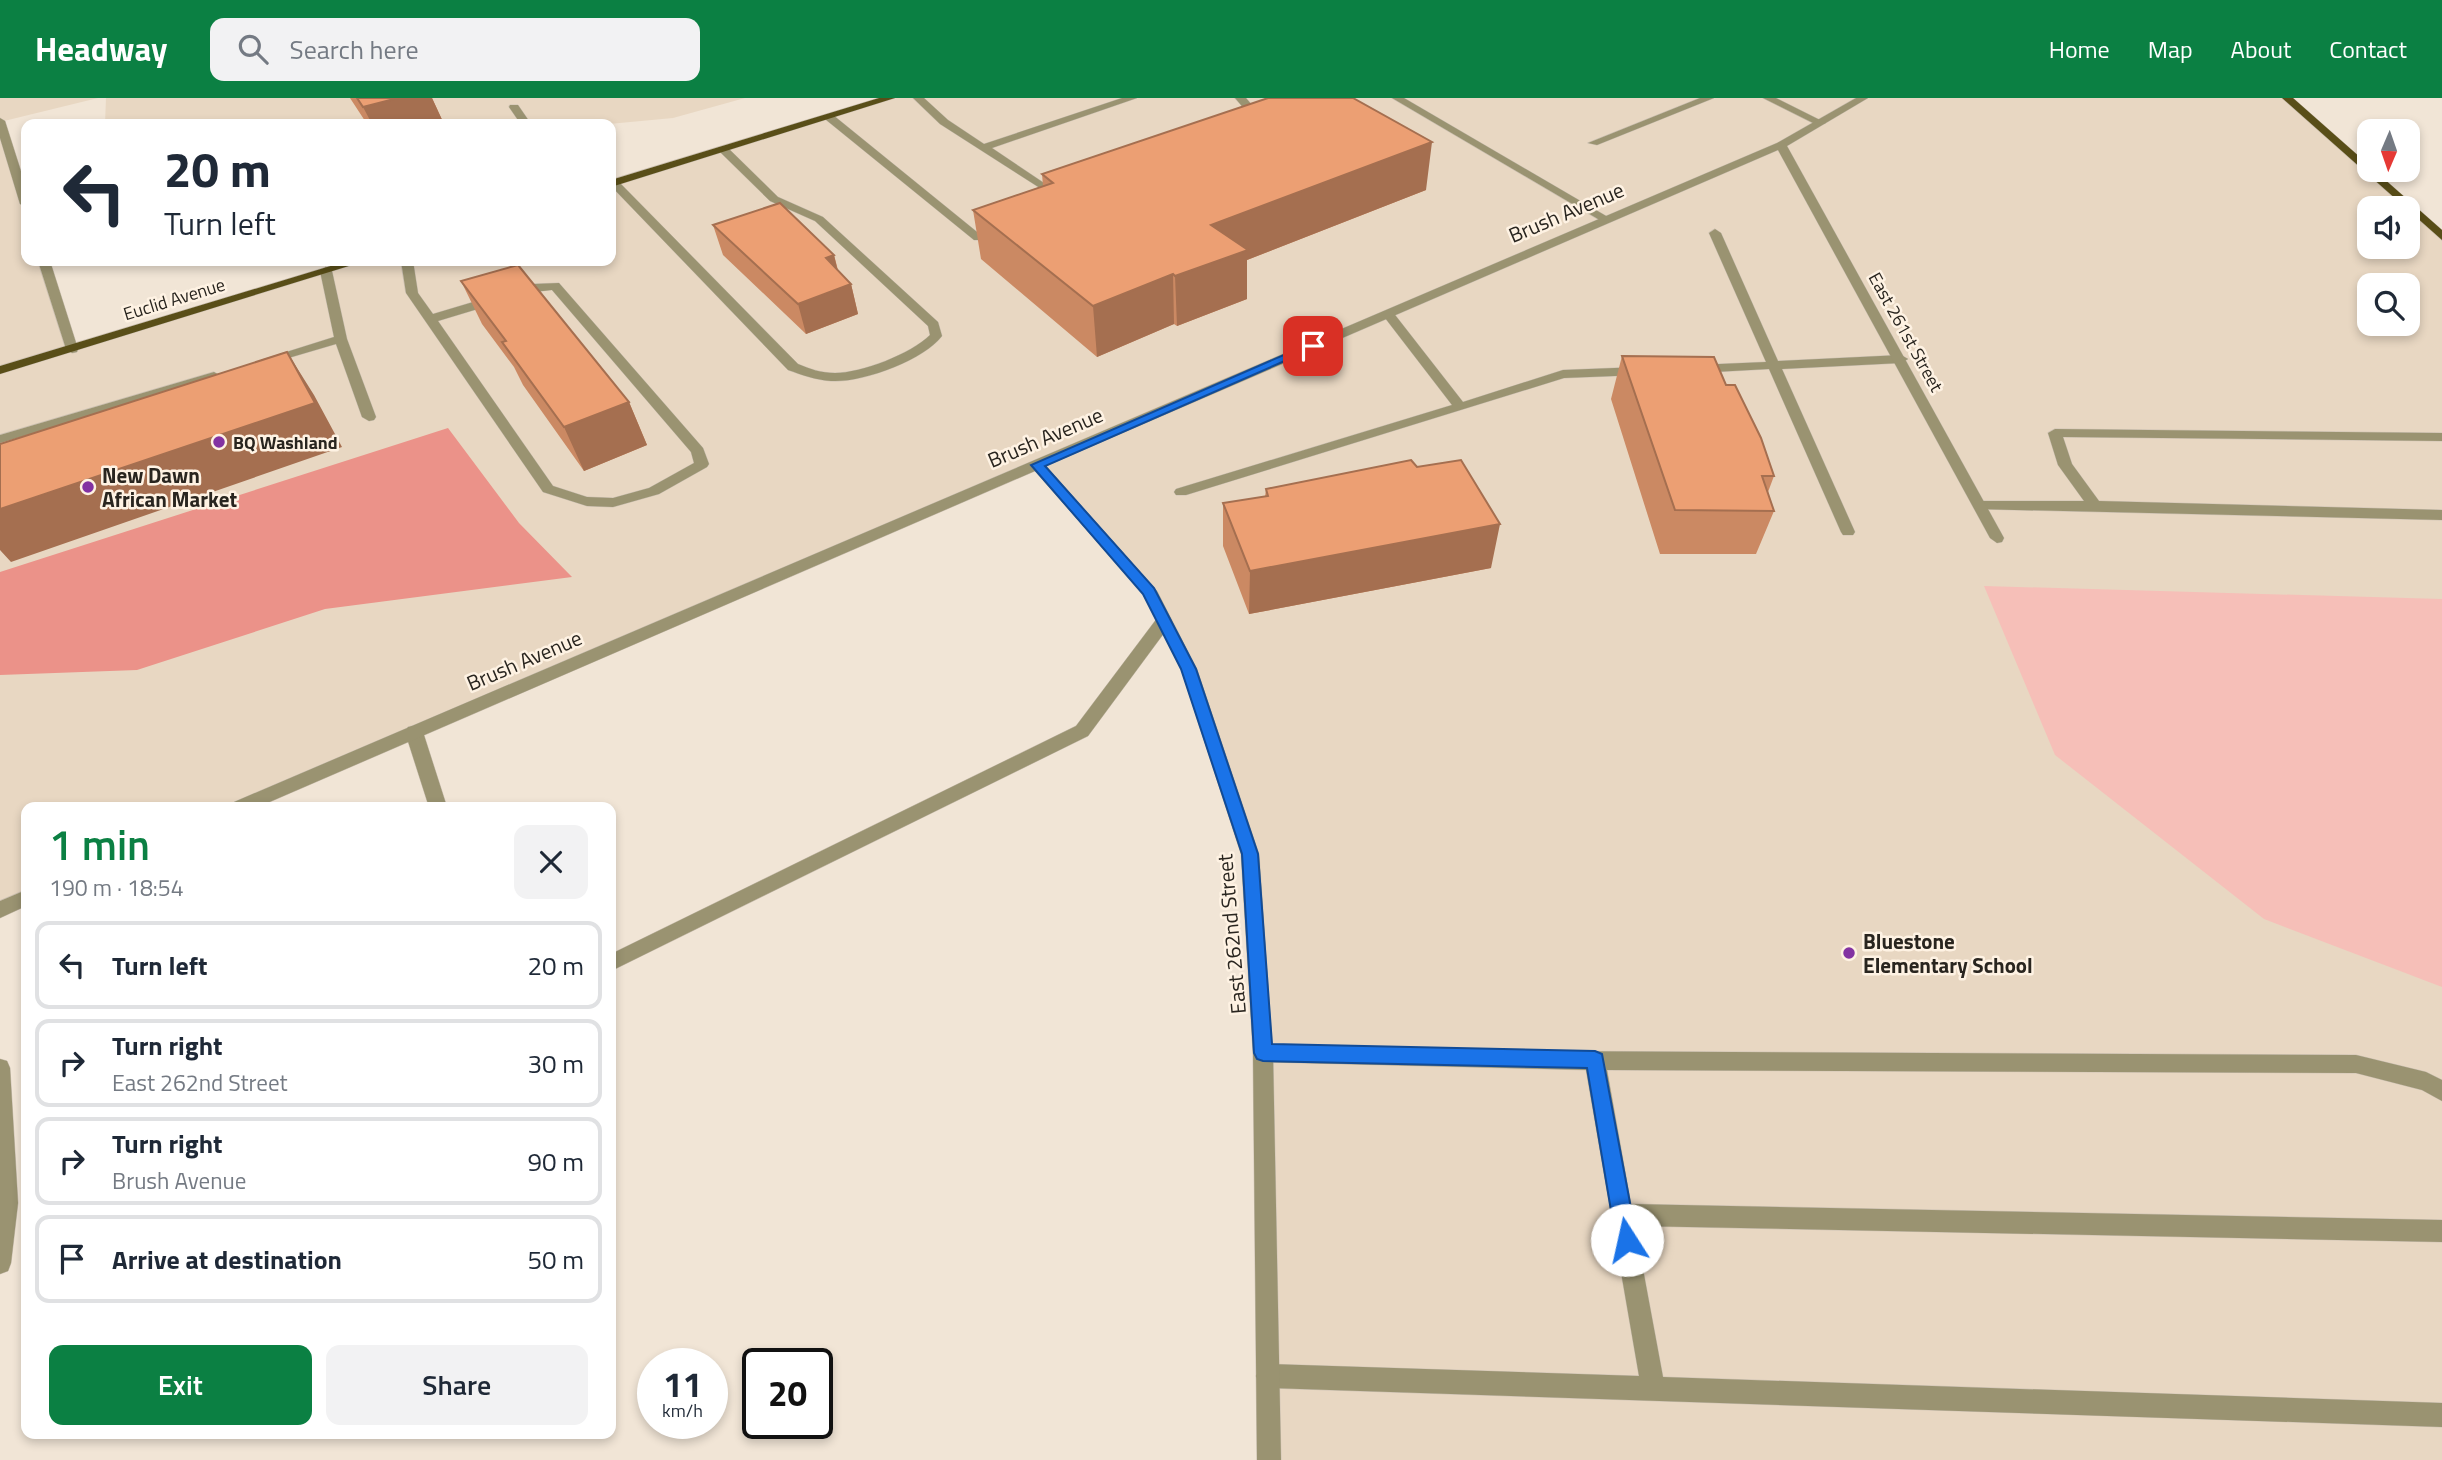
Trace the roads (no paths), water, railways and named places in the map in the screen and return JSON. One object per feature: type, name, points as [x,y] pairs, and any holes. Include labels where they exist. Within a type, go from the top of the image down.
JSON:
[{"type":"main road","points":[[616,182],[890,98]]},
{"type":"main road","points":[[2287,98],[2442,236]]},
{"type":"main road","name":"Euclid Avenue","points":[[0,370],[342,266]]},
{"type":"street","points":[[918,98],[944,122],[1043,187],[1082,173]]},
{"type":"street","points":[[982,148],[1132,98]]},
{"type":"street","points":[[1227,121],[1253,112],[1240,98]]},
{"type":"street","points":[[1397,98],[1607,220]]},
{"type":"street","points":[[1593,143],[1709,98]]},
{"type":"street","points":[[1768,98],[1821,123]]},
{"type":"street","name":"Brush Avenue","points":[[252,802],[1781,145],[1863,98]]},
{"type":"street","points":[[514,107],[523,119]]},
{"type":"street","points":[[829,117],[978,238]]},
{"type":"street","points":[[0,121],[21,188]]},
{"type":"street","name":"East 261st Street","points":[[1781,145],[1997,538]]},
{"type":"street","points":[[616,186],[793,367],[814,377],[858,376],[926,348],[936,336],[934,325],[819,219],[774,199],[723,149]]},
{"type":"street","points":[[1715,233],[1848,532]]},
{"type":"street","points":[[46,266],[72,349]]},
{"type":"street","points":[[408,266],[412,293],[548,489],[573,499],[601,503],[630,499],[686,476],[702,464],[698,451],[555,286],[533,288],[431,319]]},
{"type":"street","points":[[326,271],[341,339],[369,417]]},
{"type":"street","points":[[1388,314],[1460,407]]},
{"type":"street","points":[[250,366],[341,339]]},
{"type":"street","points":[[1682,370],[1901,359]]},
{"type":"street","points":[[1181,492],[1563,374],[1656,370]]},
{"type":"street","points":[[0,439],[223,373]]},
{"type":"street","points":[[2095,506],[2065,465],[2055,433],[2442,437]]},
{"type":"street","name":"East 262nd Street","points":[[1037,465],[1149,592],[1189,669],[1250,854],[1263,1053],[1269,1460]]},
{"type":"street","points":[[1980,506],[2442,514]]},
{"type":"street","points":[[616,961],[1082,731],[1164,621]]},
{"type":"street","points":[[414,732],[436,802]]},
{"type":"street","points":[[0,910],[21,900]]},
{"type":"street","points":[[1263,1053],[1595,1060],[2356,1064],[2426,1082],[2442,1091]]},
{"type":"street","points":[[1595,1060],[1653,1389]]},
{"type":"street","points":[[0,1068],[7,1203],[0,1263]]},
{"type":"street","points":[[1622,1215],[2442,1231]]},
{"type":"street","points":[[1268,1376],[2442,1415]]},
{"type":"place","name":"BQ Washland","points":[[219,442]]},
{"type":"place","name":"New Dawn African Market","points":[[88,487]]},
{"type":"place","name":"Bluestone Elementary School","points":[[1849,953]]}]
